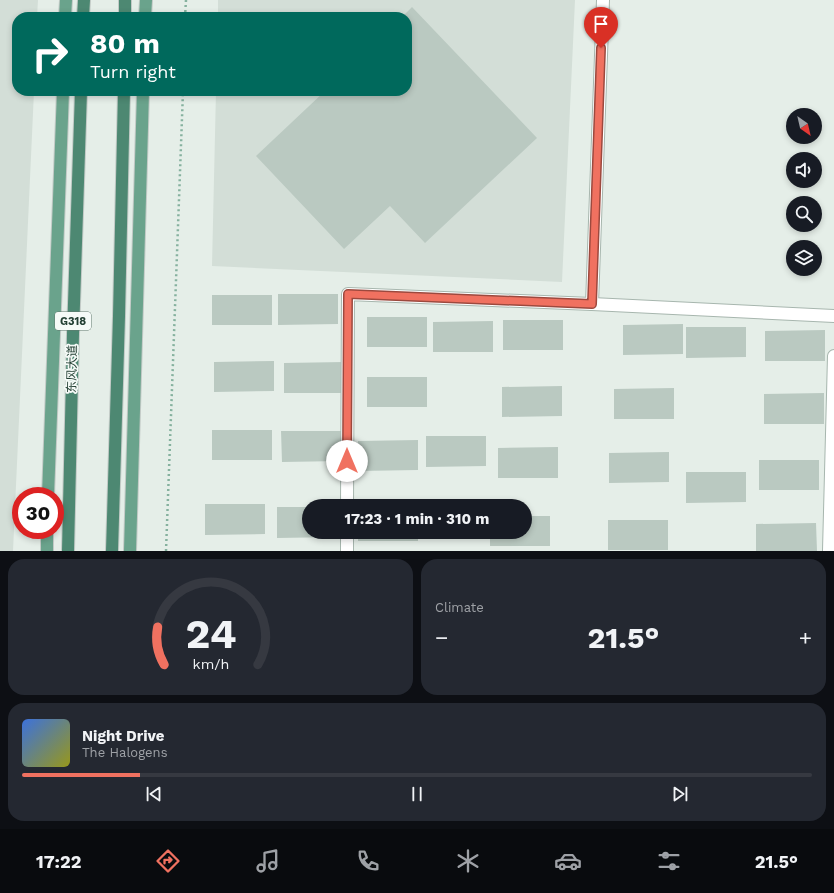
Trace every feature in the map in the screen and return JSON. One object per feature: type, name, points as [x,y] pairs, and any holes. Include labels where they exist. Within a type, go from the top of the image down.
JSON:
[{"type":"highway","points":[[83,12],[84,0]]},
{"type":"highway","points":[[125,0],[125,12]]},
{"type":"highway","name":"东风大道","points":[[68,551],[81,96]]},
{"type":"highway","points":[[112,551],[124,96]]},
{"type":"main road","points":[[65,12],[66,0]]},
{"type":"main road","points":[[145,12],[146,0]]},
{"type":"main road","points":[[48,487],[63,96]]},
{"type":"main road","points":[[130,551],[143,96]]},
{"type":"main road","points":[[46,551],[47,539]]},
{"type":"street","points":[[592,304],[603,0]]},
{"type":"street","points":[[347,499],[348,294],[834,316]]},
{"type":"street","points":[[829,551],[834,356]]},
{"type":"street","points":[[347,539],[347,551]]},
{"type":"path","points":[[185,12],[186,0]]},
{"type":"path","points":[[166,551],[183,96]]},
{"type":"shaded area","points":[[0,0],[38,0],[37,12],[12,12],[12,96],[34,96],[16,487],[12,487],[13,551],[0,551]]},
{"type":"shaded area","points":[[218,0],[575,0],[562,282],[212,266],[216,96],[412,96],[412,12],[218,12]]},
{"type":"building","points":[[412,7],[537,138],[425,243],[390,206],[344,249],[256,156],[320,96],[412,96],[412,12],[407,12]]},
{"type":"building","points":[[278,294],[338,294],[338,324],[278,325]]},
{"type":"building","points":[[212,295],[272,295],[272,325],[212,325]]},
{"type":"building","points":[[367,317],[427,317],[427,347],[367,347]]},
{"type":"building","points":[[503,320],[563,320],[563,350],[503,350]]},
{"type":"building","points":[[493,321],[493,352],[433,352],[433,322]]},
{"type":"building","points":[[683,324],[683,354],[623,355],[623,325]]},
{"type":"building","points":[[686,327],[746,327],[746,357],[686,358]]},
{"type":"building","points":[[825,330],[825,361],[765,361],[765,331]]},
{"type":"building","points":[[274,361],[274,391],[214,392],[214,362]]},
{"type":"building","points":[[344,362],[344,393],[284,393],[284,363]]},
{"type":"building","points":[[367,377],[427,377],[427,407],[367,407]]},
{"type":"building","points":[[562,386],[562,416],[502,417],[502,387]]},
{"type":"building","points":[[674,388],[674,419],[614,419],[614,389]]},
{"type":"building","points":[[824,393],[824,424],[764,424],[764,394]]},
{"type":"building","points":[[212,430],[272,430],[272,460],[212,460]]},
{"type":"building","points":[[281,431],[342,431],[342,461],[282,462]]},
{"type":"building","points":[[426,436],[486,436],[486,466],[426,467]]},
{"type":"building","points":[[418,440],[418,470],[358,471],[358,441]]},
{"type":"building","points":[[558,447],[558,478],[498,478],[498,448]]},
{"type":"building","points":[[669,452],[669,482],[609,483],[609,453]]},
{"type":"building","points":[[759,460],[819,460],[819,490],[759,490]]},
{"type":"building","points":[[686,472],[746,472],[746,502],[686,503]]},
{"type":"building","points":[[205,504],[265,504],[265,534],[205,535]]},
{"type":"building","points":[[277,507],[302,507],[302,538],[277,538]]},
{"type":"building","points":[[532,516],[550,516],[550,546],[490,546],[490,539],[532,539]]},
{"type":"building","points":[[608,520],[668,520],[668,550],[608,550]]},
{"type":"building","points":[[816,523],[817,551],[756,551],[756,524]]},
{"type":"building","points":[[358,539],[418,539],[418,541],[358,541]]},
{"type":"route","points":[[347,461],[348,294],[592,304],[601,48]]}]
